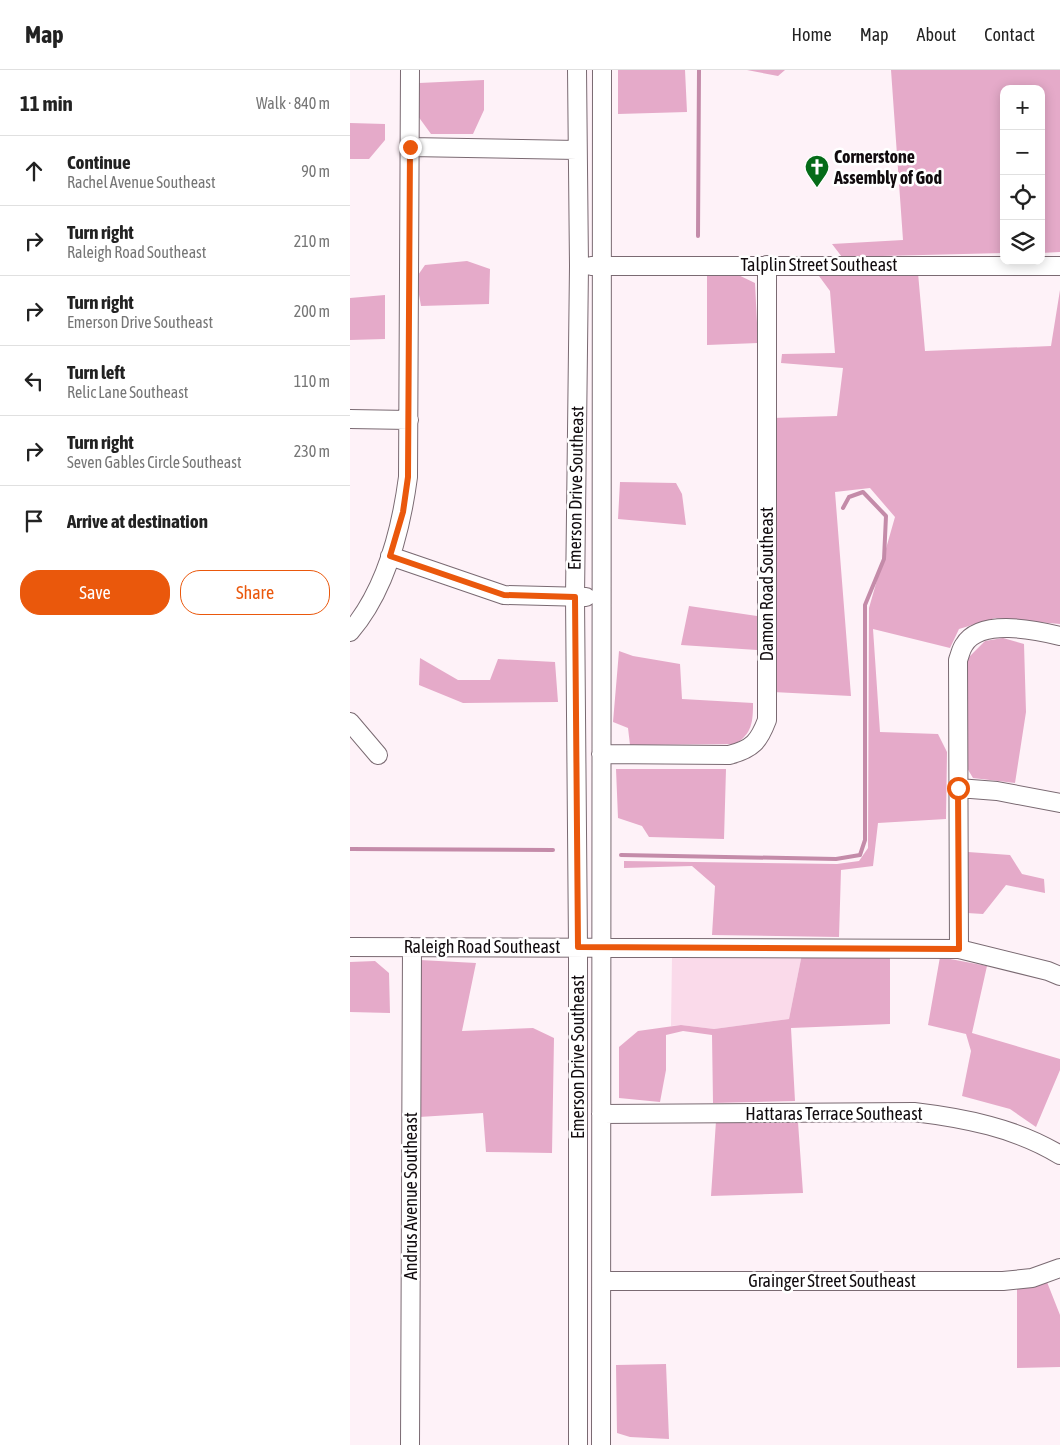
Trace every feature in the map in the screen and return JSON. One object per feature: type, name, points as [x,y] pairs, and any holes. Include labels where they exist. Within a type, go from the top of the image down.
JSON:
[{"type":"street","points":[[350,632],[374,595],[390,556],[405,503],[408,477],[410,70]]},
{"type":"street","name":"Emerson Drive Southeast","points":[[577,70],[579,266],[575,597],[578,947],[578,1445]]},
{"type":"street","name":"Emerson Drive Southeast","points":[[601,1445],[602,947],[600,596],[603,266],[602,70]]},
{"type":"street","points":[[410,147],[577,150]]},
{"type":"street","name":"Damon Road Southeast","points":[[601,754],[730,756],[745,751],[760,738],[767,720],[767,265]]},
{"type":"street","name":"Talplin Street Southeast","points":[[579,266],[1060,266]]},
{"type":"street","points":[[350,419],[409,420]]},
{"type":"street","points":[[390,556],[504,595],[600,596]]},
{"type":"street","points":[[959,949],[958,660],[964,644],[972,636],[998,628],[1036,630],[1060,636]]},
{"type":"street","points":[[350,722],[378,754]]},
{"type":"street","points":[[958,788],[997,791],[1060,803]]},
{"type":"street","name":"Andrus Avenue Southeast","points":[[410,1445],[412,946]]},
{"type":"street","name":"Raleigh Road Southeast","points":[[350,947],[959,949],[1048,970],[1060,976]]},
{"type":"street","name":"Hattaras Terrace Southeast","points":[[601,1114],[914,1112],[953,1117],[998,1128],[1044,1145],[1060,1155]]},
{"type":"street","name":"Grainger Street Southeast","points":[[602,1281],[1003,1282],[1032,1278],[1060,1268]]},
{"type":"shaded area","points":[[618,70],[685,70],[687,112],[618,114]]},
{"type":"shaded area","points":[[747,70],[785,70],[778,76]]},
{"type":"shaded area","points":[[891,70],[1060,70],[1060,252],[1045,253],[1045,85],[1000,85],[1000,253],[842,257],[832,244],[903,240]]},
{"type":"shaded area","points":[[484,80],[484,110],[473,134],[431,134],[415,112],[419,83]]},
{"type":"shaded area","points":[[350,123],[385,124],[385,140],[369,159],[350,159]]},
{"type":"shaded area","points":[[467,261],[490,269],[489,304],[421,306],[416,278],[425,265]]},
{"type":"shaded area","points":[[732,272],[755,283],[758,343],[707,345],[707,274]]},
{"type":"shaded area","points":[[918,273],[925,351],[1051,346],[1060,290],[1060,624],[995,618],[959,629],[950,648],[873,629],[880,732],[938,734],[947,752],[946,819],[878,823],[873,866],[841,870],[839,937],[712,935],[715,886],[692,866],[624,868],[624,861],[837,864],[859,861],[868,848],[869,608],[895,517],[870,488],[835,492],[851,696],[773,692],[772,418],[837,416],[843,368],[781,363],[782,354],[835,353],[830,291],[819,276]]},
{"type":"shaded area","points":[[385,295],[385,339],[350,340],[350,298]]},
{"type":"shaded area","points":[[620,482],[676,483],[682,494],[686,525],[618,519]]},
{"type":"shaded area","points":[[689,606],[757,616],[757,650],[681,645]]},
{"type":"shaded area","points":[[1003,638],[1024,644],[1026,712],[1015,783],[973,778],[967,768],[968,658],[985,641]]},
{"type":"shaded area","points":[[619,651],[633,656],[680,664],[682,699],[753,703],[752,722],[748,732],[735,744],[630,745],[628,728],[613,722]]},
{"type":"shaded area","points":[[420,658],[458,680],[490,680],[498,659],[555,662],[558,702],[463,703],[419,685]]},
{"type":"shaded area","points":[[616,769],[726,769],[724,839],[649,837],[642,826],[618,818]]},
{"type":"shaded area","points":[[968,852],[1010,855],[1022,874],[1044,879],[1045,893],[1006,885],[983,914],[967,913]]},
{"type":"shaded area","points":[[802,954],[789,1019],[714,1029],[681,1025],[671,1026],[672,957]]},
{"type":"shaded area","points":[[802,954],[890,957],[890,1024],[791,1028],[795,1101],[713,1103],[712,1035],[683,1031],[666,1035],[666,1070],[660,1102],[619,1098],[619,1047],[638,1031],[681,1025],[714,1029],[789,1019]]},
{"type":"shaded area","points":[[940,957],[987,966],[972,1033],[1060,1059],[1060,1070],[1036,1127],[1010,1109],[962,1096],[971,1051],[966,1034],[928,1025]]},
{"type":"shaded area","points":[[420,960],[476,963],[462,1031],[533,1028],[554,1038],[552,1153],[486,1152],[483,1113],[419,1117]]},
{"type":"shaded area","points":[[375,961],[389,973],[390,1013],[350,1012],[350,962]]},
{"type":"shaded area","points":[[716,1121],[798,1122],[803,1193],[711,1196]]},
{"type":"shaded area","points":[[1047,1282],[1060,1315],[1060,1367],[1017,1368],[1017,1287]]},
{"type":"shaded area","points":[[666,1364],[669,1439],[630,1437],[617,1433],[616,1365]]},
{"type":"waterway","points":[[698,236],[699,70]]},
{"type":"waterway","points":[[621,855],[836,859],[860,855],[865,840],[865,605],[884,559],[886,516],[863,492],[849,497],[843,508]]},
{"type":"waterway","points":[[350,849],[553,850]]},
{"type":"place","name":"Cornerstone Assembly of God","points":[[817,188]]},
{"type":"route","points":[[410,147],[408,477],[403,512],[390,556],[504,595],[575,597],[578,947],[959,949],[958,788]]}]
